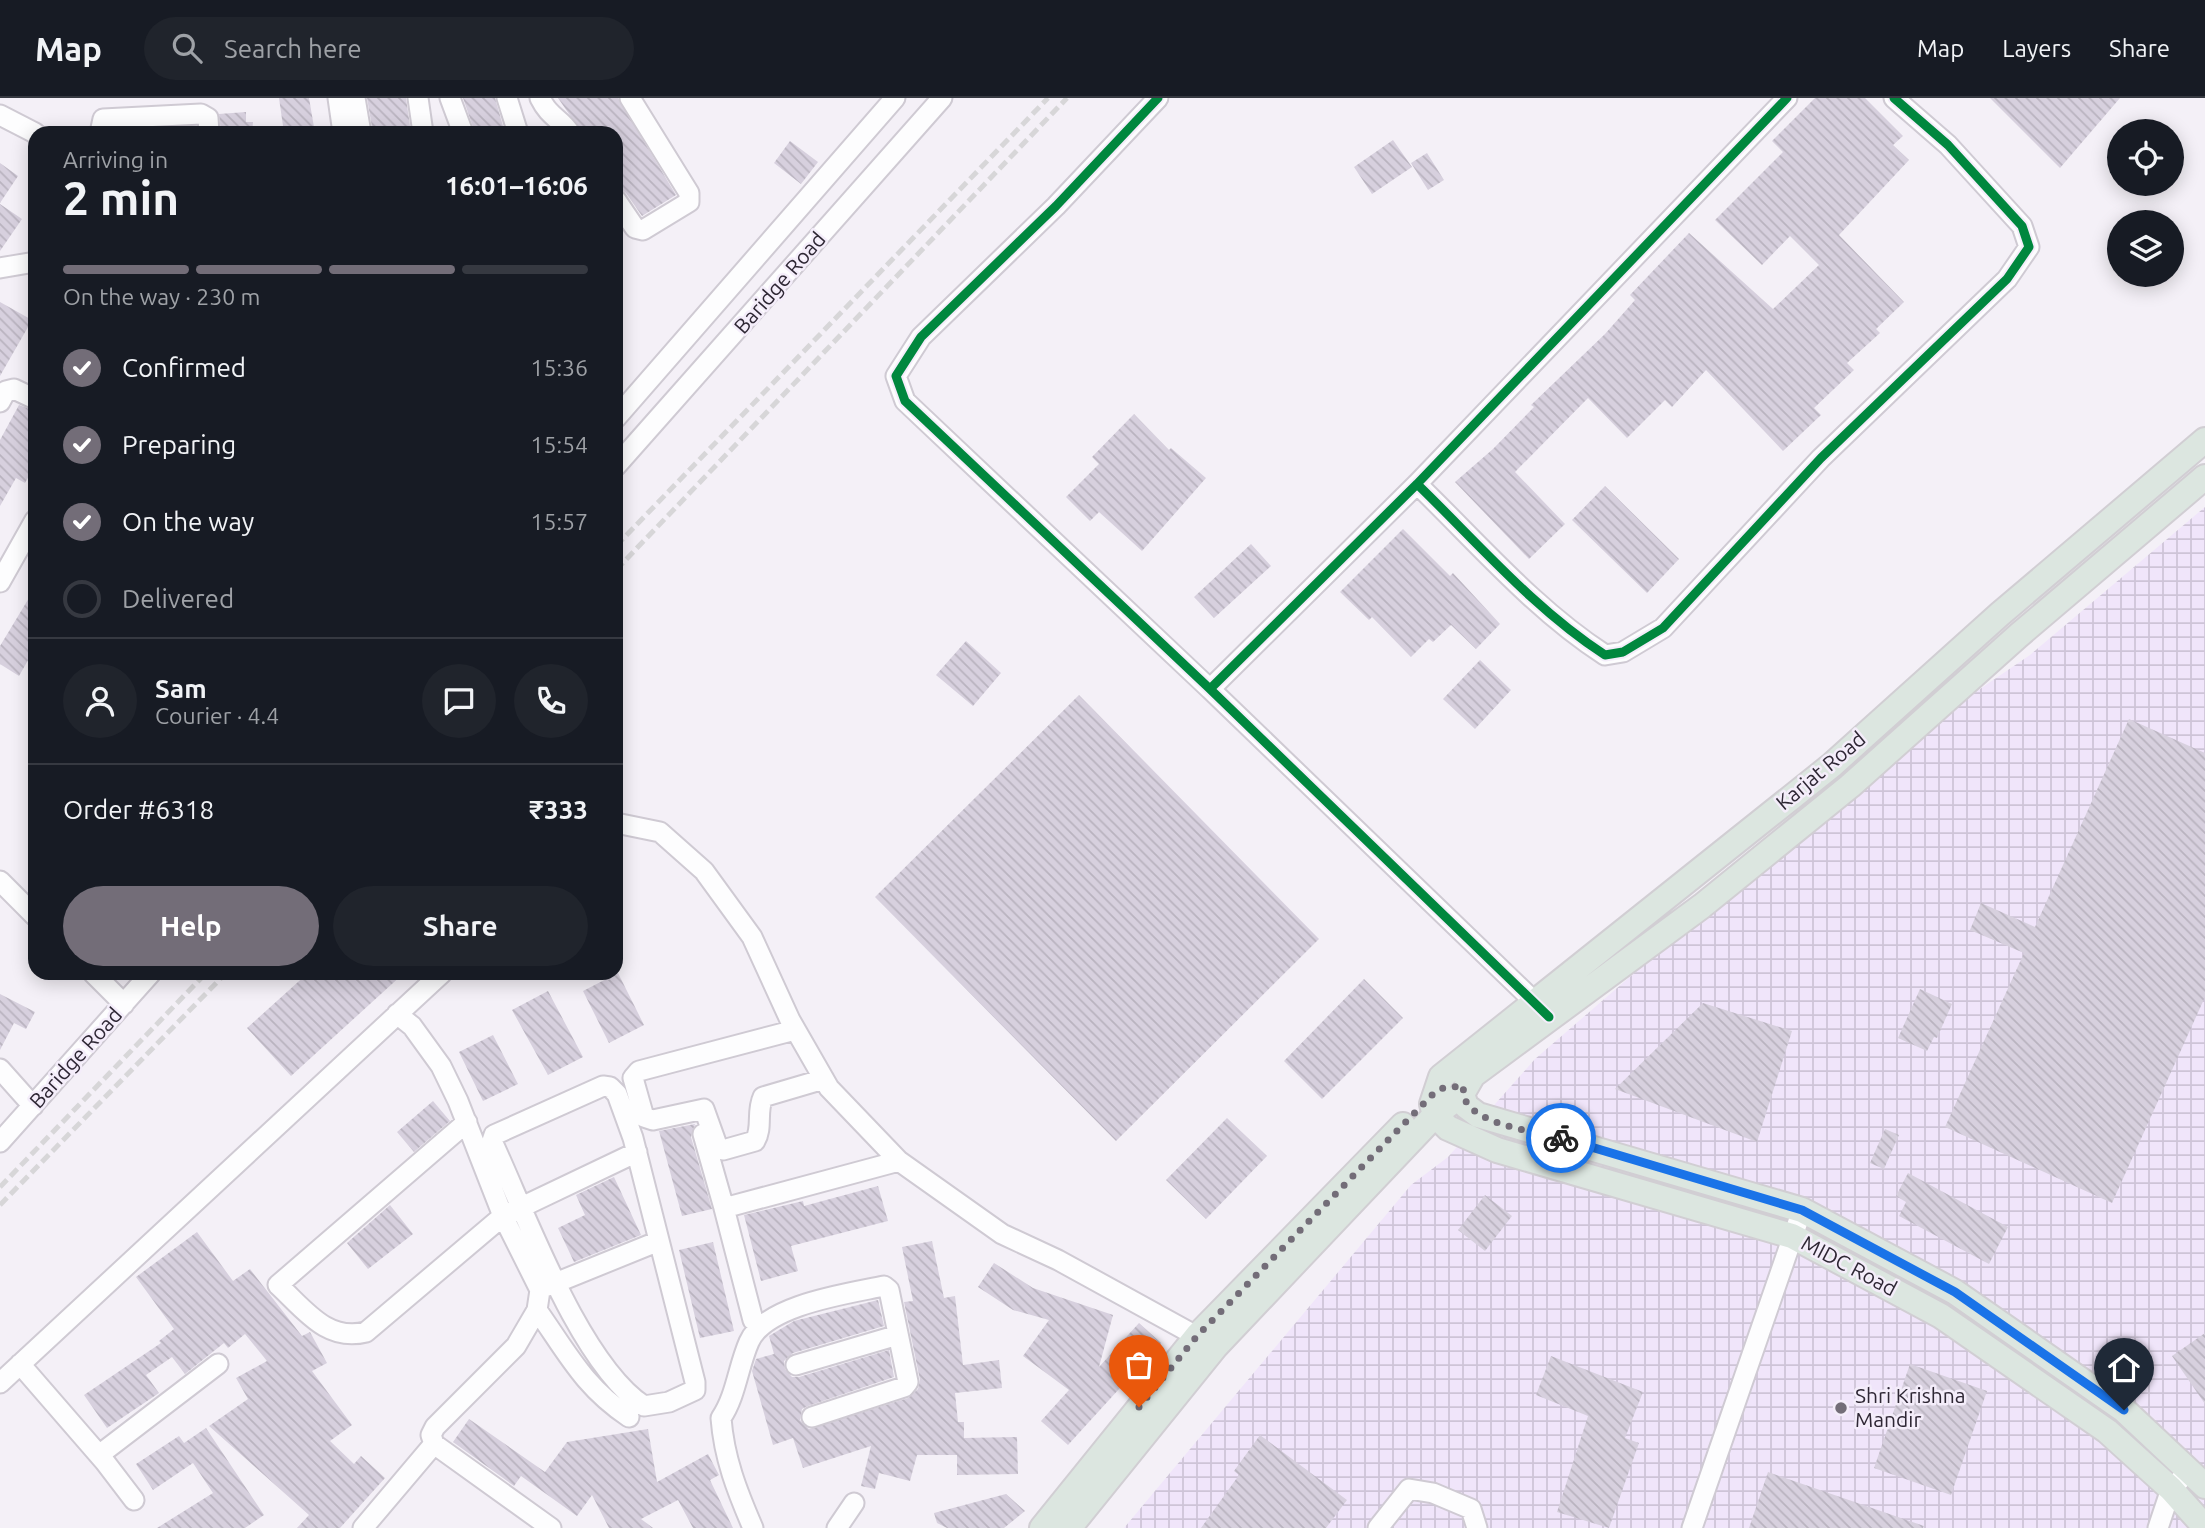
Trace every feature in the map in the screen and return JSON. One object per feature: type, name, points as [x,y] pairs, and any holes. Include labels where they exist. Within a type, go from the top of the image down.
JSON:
[{"type":"main road","name":"Karjat Road","points":[[1042,1528],[1207,1341],[1434,1105],[1443,1088],[1463,1090],[1473,1075],[1541,1009],[1832,765],[2000,614],[2205,440]]},
{"type":"main road","name":"Karjat Road","points":[[1434,1105],[1441,1077],[1702,906],[1850,786],[2019,635],[2205,477]]},
{"type":"main road","name":"MIDC Road","points":[[1463,1090],[1466,1106],[1488,1118],[1802,1210],[1955,1292],[2124,1410],[2198,1478]]},
{"type":"main road","name":"MIDC Road","points":[[1434,1105],[1448,1128],[1497,1150],[1792,1236],[1941,1316],[2107,1431],[2171,1489],[2205,1527]]},
{"type":"main road","name":"Karjat Road","points":[[1069,1528],[1207,1341]]},
{"type":"street","points":[[338,98],[342,126]]},
{"type":"street","points":[[355,98],[359,126]]},
{"type":"street","points":[[418,98],[422,126]]},
{"type":"street","points":[[450,98],[460,126]]},
{"type":"street","points":[[507,98],[516,126]]},
{"type":"street","points":[[540,98],[548,114],[563,122],[563,126]]},
{"type":"street","points":[[623,210],[635,228],[643,230],[689,202],[689,193],[630,98]]},
{"type":"street","points":[[623,410],[895,98]]},
{"type":"street","name":"Baridge Road","points":[[623,459],[942,98]]},
{"type":"street","points":[[1158,98],[1056,206],[921,337],[896,376],[905,401],[1210,689],[1541,1009]]},
{"type":"street","points":[[1210,689],[1417,484],[1787,98]]},
{"type":"street","points":[[1417,484],[1519,586],[1584,642],[1605,655],[1623,652],[1663,628],[1821,458],[2007,279],[2029,247],[2022,226],[1985,185],[1948,145],[1894,98]]},
{"type":"street","points":[[101,126],[103,118],[201,114],[208,118],[209,126]]},
{"type":"street","points":[[0,116],[28,130]]},
{"type":"street","points":[[0,268],[28,263]]},
{"type":"street","points":[[0,402],[6,391],[14,389],[28,395]]},
{"type":"street","points":[[0,582],[28,536]]},
{"type":"street","points":[[623,824],[660,832],[704,871],[752,937],[795,1030],[824,1079],[899,1161],[1002,1234],[1058,1260],[1207,1341]]},
{"type":"street","points":[[0,881],[28,909]]},
{"type":"street","points":[[100,980],[124,1003]]},
{"type":"street","name":"Baridge Road","points":[[0,1142],[145,980]]},
{"type":"street","points":[[0,1383],[434,980]]},
{"type":"street","points":[[397,1014],[412,1026],[430,1048],[467,1122],[503,1216],[589,1347],[630,1396],[644,1406],[695,1390],[637,1152],[617,1094],[603,1086],[494,1135],[492,1141],[522,1206],[549,1286]]},
{"type":"street","points":[[795,1030],[633,1075],[644,1117],[648,1120],[704,1109],[712,1138],[718,1148],[723,1150],[755,1141],[760,1133],[758,1113],[763,1097],[824,1079]]},
{"type":"street","points":[[0,1069],[33,1106]]},
{"type":"street","points":[[697,1111],[753,1320]]},
{"type":"street","points":[[467,1122],[278,1285],[326,1329],[348,1336],[366,1332],[503,1216],[637,1152]]},
{"type":"street","points":[[724,1208],[899,1161]]},
{"type":"street","points":[[1692,1528],[1802,1210]]},
{"type":"street","points":[[551,1528],[434,1444],[431,1436],[435,1427],[516,1346],[549,1286],[659,1241]]},
{"type":"street","points":[[752,1528],[731,1478],[724,1450],[721,1418],[730,1405],[733,1383],[758,1325],[775,1316],[834,1297],[884,1286],[889,1290],[908,1382],[904,1387],[812,1417]]},
{"type":"street","points":[[537,1310],[584,1381],[605,1402],[629,1418]]},
{"type":"street","points":[[796,1364],[898,1335]]},
{"type":"street","points":[[20,1364],[134,1500]]},
{"type":"street","points":[[99,1455],[218,1364]]},
{"type":"street","points":[[363,1528],[434,1444]]},
{"type":"street","points":[[2158,1528],[2171,1489],[2198,1478]]},
{"type":"street","points":[[1378,1528],[1409,1489],[1433,1493],[1471,1509],[1477,1528]]},
{"type":"street","points":[[837,1528],[854,1503]]},
{"type":"shaded area","points":[[2205,507],[2205,1528],[1124,1528],[1411,1185],[1448,1157],[1535,1059],[1803,827],[1930,723],[2030,655]]},
{"type":"building","points":[[279,98],[309,98],[314,126],[283,126]]},
{"type":"building","points":[[367,98],[406,98],[410,126],[372,126]]},
{"type":"building","points":[[463,98],[495,98],[503,126],[473,126]]},
{"type":"building","points":[[558,98],[618,98],[676,195],[642,216],[623,191],[623,126],[577,126]]},
{"type":"building","points":[[1815,98],[1865,98],[1903,136],[1893,145],[1909,160],[1839,235],[1904,302],[1876,329],[1880,333],[1847,363],[1854,370],[1814,408],[1821,415],[1783,451],[1706,370],[1672,407],[1665,400],[1627,438],[1588,398],[1515,472],[1565,524],[1529,559],[1455,482],[1493,449],[1534,407],[1531,405],[1605,334],[1635,300],[1630,295],[1689,233],[1773,309],[1819,265],[1790,236],[1762,265],[1715,220],[1783,152],[1772,141]]},
{"type":"building","points":[[1990,98],[2120,98],[2060,168]]},
{"type":"building","points":[[246,112],[246,122],[253,122],[253,126],[220,126],[219,114]]},
{"type":"building","points":[[1393,140],[1412,167],[1372,194],[1354,167]]},
{"type":"building","points":[[790,141],[818,162],[801,184],[774,163]]},
{"type":"building","points":[[1427,153],[1444,180],[1428,190],[1411,163]]},
{"type":"building","points":[[0,163],[18,176],[0,203]]},
{"type":"building","points":[[0,204],[22,219],[0,251]]},
{"type":"building","points":[[0,302],[28,318],[28,327],[0,376]]},
{"type":"building","points":[[19,405],[28,408],[28,478],[25,483],[16,478],[0,506],[0,440]]},
{"type":"building","points":[[1134,414],[1169,450],[1171,448],[1206,478],[1142,551],[1099,512],[1090,521],[1066,497],[1099,464],[1092,457]]},
{"type":"building","points":[[1605,486],[1679,559],[1647,593],[1572,520]]},
{"type":"building","points":[[1403,529],[1450,576],[1453,573],[1500,624],[1476,649],[1451,625],[1433,642],[1429,639],[1411,657],[1372,617],[1369,620],[1340,592]]},
{"type":"building","points":[[1251,544],[1271,566],[1214,618],[1194,597]]},
{"type":"building","points":[[28,600],[28,660],[19,676],[0,664],[0,646]]},
{"type":"building","points":[[966,641],[1001,673],[973,706],[936,675]]},
{"type":"building","points":[[1480,660],[1511,690],[1475,729],[1443,699]]},
{"type":"building","points":[[1079,695],[1319,939],[1116,1141],[875,897]]},
{"type":"building","points":[[2129,719],[2205,753],[2205,997],[2112,1203],[1945,1127],[2024,953],[1970,930],[1981,903],[2035,927]]},
{"type":"building","points":[[1364,979],[1403,1018],[1322,1099],[1284,1061]]},
{"type":"building","points":[[300,980],[396,980],[291,1076],[247,1028]]},
{"type":"building","points":[[604,980],[622,980],[644,1025],[609,1043],[583,991]]},
{"type":"building","points":[[1920,989],[1952,1004],[1937,1038],[1934,1037],[1927,1051],[1898,1038]]},
{"type":"building","points":[[548,991],[583,1057],[548,1075],[512,1010]]},
{"type":"building","points":[[0,994],[35,1012],[26,1029],[14,1023],[0,1050]]},
{"type":"building","points":[[1703,1003],[1792,1031],[1757,1142],[1615,1089]]},
{"type":"building","points":[[493,1035],[518,1084],[483,1101],[459,1052]]},
{"type":"building","points":[[433,1101],[450,1121],[414,1152],[397,1132]]},
{"type":"building","points":[[1227,1118],[1267,1156],[1206,1219],[1166,1180]]},
{"type":"building","points":[[695,1124],[691,1137],[712,1209],[682,1216],[659,1131]]},
{"type":"building","points":[[1885,1129],[1899,1135],[1884,1169],[1870,1163]]},
{"type":"building","points":[[1908,1173],[2008,1227],[1989,1264],[1899,1216],[1906,1202],[1896,1196]]},
{"type":"building","points":[[614,1177],[641,1235],[574,1262],[558,1228],[585,1215],[576,1195]]},
{"type":"building","points":[[878,1186],[888,1221],[791,1246],[798,1271],[761,1281],[744,1215],[803,1201],[804,1206]]},
{"type":"building","points":[[1485,1195],[1512,1216],[1485,1251],[1458,1230]]},
{"type":"building","points":[[390,1205],[413,1234],[368,1269],[347,1243]]},
{"type":"building","points":[[197,1232],[233,1281],[250,1269],[302,1336],[310,1332],[327,1363],[312,1371],[352,1425],[330,1441],[354,1464],[361,1456],[385,1478],[340,1528],[297,1528],[309,1515],[209,1426],[248,1399],[236,1378],[267,1361],[245,1334],[228,1348],[224,1343],[185,1374],[172,1357],[146,1375],[159,1393],[107,1428],[84,1395],[161,1343],[159,1341],[174,1329],[136,1277]]},
{"type":"building","points":[[932,1241],[944,1298],[955,1296],[963,1365],[999,1360],[1002,1388],[955,1393],[958,1422],[964,1422],[964,1438],[1017,1437],[1018,1474],[957,1475],[957,1455],[917,1455],[910,1481],[879,1473],[875,1489],[861,1486],[871,1446],[803,1468],[793,1438],[773,1445],[752,1371],[756,1359],[774,1354],[769,1336],[794,1321],[878,1300],[884,1326],[793,1353],[784,1361],[785,1369],[792,1377],[799,1377],[889,1350],[894,1377],[808,1406],[802,1409],[800,1420],[809,1429],[908,1398],[918,1389],[920,1380],[904,1302],[913,1301],[902,1247]]},
{"type":"building","points":[[713,1242],[734,1331],[700,1338],[679,1250]]},
{"type":"building","points":[[994,1263],[1033,1288],[1113,1315],[1099,1367],[1139,1323],[1161,1343],[1068,1445],[1041,1421],[1069,1390],[1023,1356],[1049,1320],[1013,1310],[978,1287]]},
{"type":"building","points":[[2205,1333],[2205,1404],[2172,1356]]},
{"type":"building","points":[[1551,1356],[1643,1392],[1625,1438],[1639,1443],[1609,1528],[1557,1512],[1588,1416],[1536,1395]]},
{"type":"building","points":[[1910,1364],[1987,1391],[1951,1495],[1874,1468]]},
{"type":"building","points":[[469,1419],[545,1472],[567,1442],[648,1429],[657,1482],[708,1454],[719,1475],[710,1480],[733,1528],[693,1528],[678,1500],[641,1519],[653,1528],[609,1528],[592,1495],[577,1516],[521,1476],[514,1486],[453,1442]]},
{"type":"building","points":[[206,1428],[264,1515],[245,1528],[157,1528],[213,1493],[193,1463],[153,1490],[136,1464],[179,1436],[184,1443]]},
{"type":"building","points":[[1260,1435],[1347,1500],[1326,1528],[1201,1528],[1239,1475],[1234,1471]]},
{"type":"building","points":[[1768,1472],[1924,1526],[1749,1528]]},
{"type":"building","points":[[1006,1494],[1025,1511],[1004,1528],[947,1528],[937,1523],[934,1513]]},
{"type":"railway","points":[[623,539],[1048,98]]},
{"type":"railway","points":[[623,563],[1067,98]]},
{"type":"railway","points":[[0,1187],[199,980]]},
{"type":"railway","points":[[0,1205],[219,980]]},
{"type":"cycle path","points":[[1158,98],[1056,206],[921,337],[896,376],[905,401],[1210,689]]},
{"type":"cycle path","points":[[1549,1017],[1210,689],[1417,484],[1787,98]]},
{"type":"cycle path","points":[[1417,484],[1530,596],[1605,655],[1623,652],[1663,628],[1821,458],[2007,279],[2029,247],[2022,226],[1948,145],[1894,98]]},
{"type":"way so far","points":[[1139,1407],[1197,1336],[1433,1094],[1443,1088],[1464,1086],[1462,1094],[1466,1106],[1478,1115],[1561,1138]]},
{"type":"place","name":"Shri Krishna Mandir","points":[[1841,1408]]},
{"type":"route","points":[[1561,1138],[1802,1210],[1955,1292],[2124,1410]]}]
